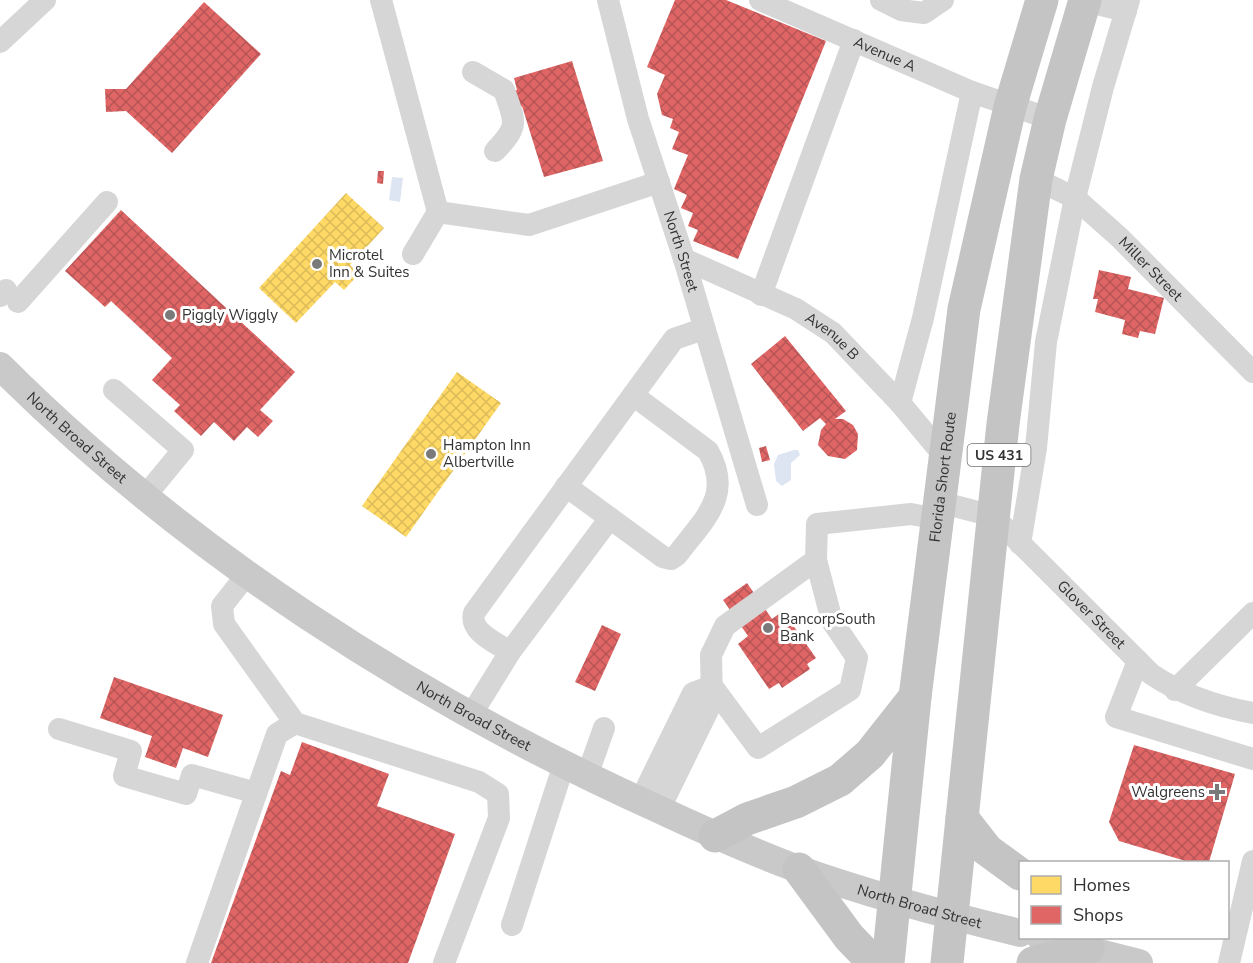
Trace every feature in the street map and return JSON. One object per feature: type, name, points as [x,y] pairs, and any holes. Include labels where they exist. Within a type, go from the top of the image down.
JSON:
[{"type":"highway","name":"Florida Short Route","points":[[888,963],[915,697],[964,309],[1010,107],[1042,0]]},
{"type":"highway","name":"US 431","points":[[947,963],[993,516],[1036,179],[1050,119],[1085,0]]},
{"type":"highway","points":[[715,836],[747,819],[796,802],[840,780],[870,754],[915,697]]},
{"type":"highway","points":[[962,818],[987,850],[1019,873]]},
{"type":"highway","points":[[799,869],[843,929],[874,963]]},
{"type":"highway","points":[[1033,963],[1083,943]]},
{"type":"main road","name":"North Broad Street","points":[[0,366],[146,495],[248,573],[352,645],[471,715],[576,770],[715,836],[799,869],[895,900],[1019,933]]},
{"type":"main road","points":[[1049,939],[1083,943],[1139,963]]},
{"type":"street","points":[[0,42],[45,0]]},
{"type":"street","name":"North Street","points":[[608,0],[638,119],[684,259],[757,505]]},
{"type":"street","name":"Avenue A","points":[[760,0],[972,92],[1050,119]]},
{"type":"street","points":[[881,0],[901,10],[924,13],[943,0]]},
{"type":"street","points":[[1020,544],[1036,448],[1046,342],[1075,198],[1128,5],[1085,0]]},
{"type":"street","points":[[386,1],[438,212],[413,254]]},
{"type":"street","points":[[761,295],[854,40]]},
{"type":"street","points":[[473,72],[504,90],[513,119],[512,133],[495,151]]},
{"type":"street","points":[[900,403],[923,318],[972,92]]},
{"type":"street","name":"Miller Street","points":[[1036,179],[1075,198],[1150,266],[1253,372]]},
{"type":"street","points":[[438,212],[529,225],[659,182]]},
{"type":"street","points":[[8,296],[107,202]]},
{"type":"street","name":"Avenue B","points":[[684,259],[796,309],[833,333],[900,403],[945,457]]},
{"type":"street","points":[[510,652],[475,627],[472,620],[474,613],[674,339],[703,329]]},
{"type":"street","points":[[114,390],[183,450],[146,495]]},
{"type":"street","points":[[566,486],[663,557],[671,559],[677,555],[716,502],[719,486],[713,460],[708,451],[633,395]]},
{"type":"street","points":[[712,686],[758,748],[850,690],[857,658],[832,621],[816,560],[818,524],[938,511],[993,516]]},
{"type":"street","name":"Glover Street","points":[[993,516],[1138,661],[1175,690],[1229,708],[1253,713]]},
{"type":"street","points":[[471,715],[510,652],[610,518]]},
{"type":"street","points":[[650,805],[712,702],[711,655],[725,626],[816,560]]},
{"type":"street","points":[[248,573],[222,606],[224,624],[295,723],[479,782],[498,794],[499,818],[444,963]]},
{"type":"street","points":[[1175,690],[1253,612]]},
{"type":"street","points":[[1138,661],[1116,717],[1253,759]]},
{"type":"street","points":[[197,963],[277,734],[295,723]]},
{"type":"street","points":[[512,925],[576,770],[603,728]]},
{"type":"street","points":[[59,729],[131,751],[124,776],[186,794],[192,775],[256,793]]},
{"type":"street","points":[[1229,963],[1253,861]]},
{"type":"shaded area","points":[[392,177],[403,178],[400,202],[389,200]]},
{"type":"shaded area","points":[[798,450],[800,455],[791,463],[791,480],[782,486],[776,481],[774,464],[778,455]]},
{"type":"building: Homes","points":[[346,193],[384,228],[350,265],[359,274],[344,290],[335,282],[296,323],[259,288]]},
{"type":"building: Homes","name":"Hampton Inn Albertville","points":[[457,372],[501,403],[406,537],[362,506]]},
{"type":"building: Shops","points":[[675,0],[726,0],[826,41],[738,259],[693,241],[698,230],[688,226],[693,213],[681,208],[687,195],[674,189],[688,155],[672,149],[679,132],[670,128],[673,119],[662,115],[657,94],[665,75],[647,67]]},
{"type":"building: Shops","points":[[204,2],[261,54],[172,153],[126,111],[106,112],[105,89],[126,89]]},
{"type":"building: Shops","points":[[572,61],[603,161],[544,177],[522,106],[504,112],[499,95],[517,90],[514,78]]},
{"type":"building: Shops","points":[[378,171],[384,171],[383,184],[377,183]]},
{"type":"building: Shops","points":[[121,210],[295,372],[260,410],[273,421],[258,437],[247,427],[234,441],[214,422],[201,436],[174,411],[180,405],[152,380],[172,358],[111,301],[105,307],[65,271]]},
{"type":"building: Shops","points":[[1099,270],[1131,277],[1128,289],[1164,298],[1155,334],[1140,331],[1138,338],[1122,334],[1125,320],[1095,312],[1098,299],[1093,299]]},
{"type":"building: Shops","points":[[785,336],[846,411],[835,419],[843,419],[853,425],[858,434],[857,450],[845,459],[828,456],[818,445],[821,430],[826,424],[820,418],[803,431],[751,364]]},
{"type":"building: Shops","points":[[766,446],[770,460],[762,462],[759,448]]},
{"type":"building: Shops","name":"BancorpSouth Bank","points":[[747,583],[772,619],[783,611],[816,658],[807,664],[810,669],[782,688],[779,683],[769,689],[738,644],[748,636],[723,600]]},
{"type":"building: Shops","points":[[602,625],[621,634],[595,691],[575,682]]},
{"type":"building: Shops","points":[[114,677],[223,715],[208,757],[183,748],[176,768],[145,757],[152,736],[100,718]]},
{"type":"building: Shops","points":[[302,742],[389,774],[377,806],[455,834],[408,963],[211,963],[281,771],[290,775]]},
{"type":"building: Shops","name":"Walgreens","points":[[1134,745],[1235,774],[1209,861],[1186,861],[1119,841],[1109,822]]},
{"type":"place","name":"Microtel Inn & Suites","points":[[317,264]]},
{"type":"place","name":"Piggly Wiggly","points":[[170,315]]},
{"type":"place","name":"Hampton Inn Albertville","points":[[431,454]]},
{"type":"place","name":"BancorpSouth Bank","points":[[768,628]]},
{"type":"place","name":"Walgreens","points":[[1217,792]]}]
